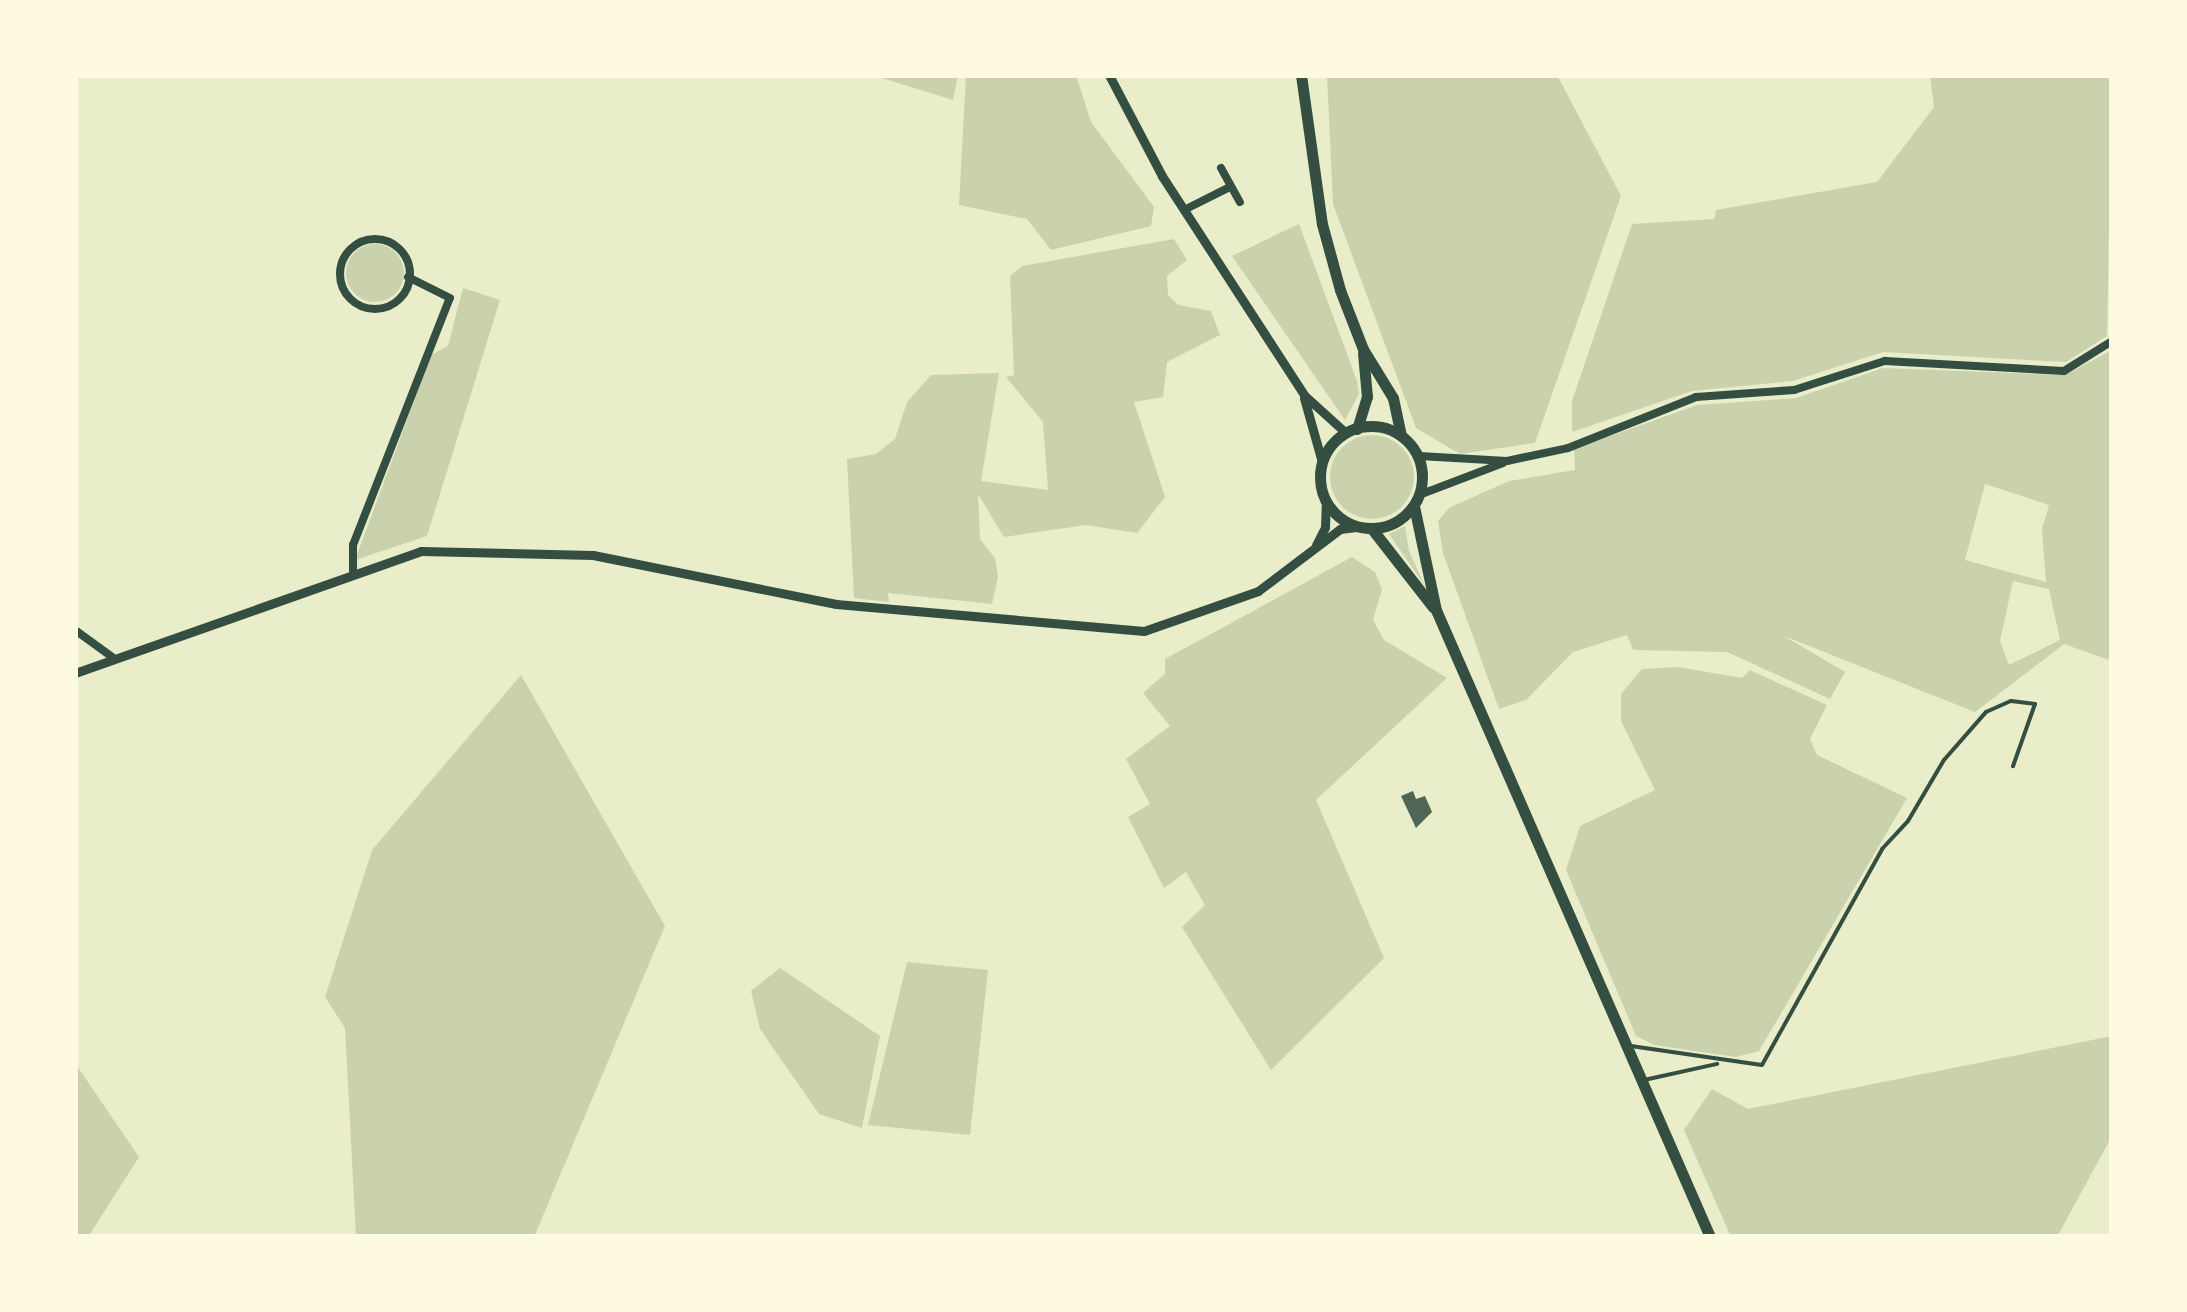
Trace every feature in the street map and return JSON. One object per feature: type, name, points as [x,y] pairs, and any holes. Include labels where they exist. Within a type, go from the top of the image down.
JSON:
[{"type":"main road","points":[[1301,75],[1322,224],[1363,349],[1367,397],[1352,431],[1322,462],[1326,502],[1356,526],[1372,529],[1397,522],[1417,500]]},
{"type":"main road","points":[[1363,349],[1386,385],[1401,435],[1419,456],[1417,500],[1436,610],[1710,1237]]},
{"type":"main road","points":[[1352,431],[1401,435]]},
{"type":"main road","points":[[1372,529],[1436,610]]},
{"type":"street","points":[[1109,75],[1184,210],[1304,396],[1322,462]]},
{"type":"street","points":[[1222,168],[1240,202]]},
{"type":"street","points":[[1184,210],[1230,186]]},
{"type":"street","points":[[362,238],[404,251],[408,277],[398,302],[384,311],[346,298],[340,289],[362,238]]},
{"type":"street","points":[[353,572],[353,545],[450,298],[408,277]]},
{"type":"street","points":[[1417,500],[1507,461],[1568,448],[1696,397],[1794,390],[1884,361],[2064,370],[2112,341]]},
{"type":"street","points":[[1304,396],[1352,431]]},
{"type":"street","points":[[1419,456],[1507,461]]},
{"type":"street","points":[[1314,548],[1326,527],[1326,502]]},
{"type":"street","points":[[75,673],[112,656],[421,551],[593,555],[836,604],[1128,632],[1192,620],[1258,591],[1314,548],[1356,526]]},
{"type":"street","points":[[75,630],[112,656]]},
{"type":"lane","points":[[1629,1046],[1722,1064],[1762,1065],[1882,849],[1986,712],[2011,700],[2035,704],[2013,766]]},
{"type":"lane","points":[[1644,1080],[1722,1064]]},
{"type":"green space","points":[[872,75],[958,75],[953,100]]},
{"type":"green space","points":[[966,75],[1076,75],[1091,122],[1154,207],[1151,226],[1051,250],[1027,219],[959,205]]},
{"type":"green space","points":[[1327,75],[1557,75],[1621,196],[1535,443],[1460,454],[1416,428],[1333,204]]},
{"type":"green space","points":[[1930,75],[2112,75],[2107,336],[2066,362],[1883,352],[1793,381],[1692,391],[1572,432],[1572,401],[1632,224],[1714,219],[1716,210],[1877,182],[1934,107]]},
{"type":"green space","points":[[1299,224],[1357,381],[1359,394],[1345,420],[1232,256]]},
{"type":"green space","points":[[1174,239],[1187,260],[1167,276],[1168,295],[1178,305],[1211,311],[1220,335],[1167,362],[1163,397],[1134,402],[1165,497],[1137,533],[1086,525],[1004,537],[978,494],[980,539],[995,558],[998,577],[992,604],[888,593],[889,602],[854,598],[847,459],[876,454],[895,439],[907,402],[931,375],[999,373],[981,481],[1048,490],[1043,422],[1006,377],[1014,375],[1010,276],[1022,266]]},
{"type":"green space","points":[[375,244],[396,252],[404,273],[396,294],[375,302],[354,294],[346,273],[354,252]]},
{"type":"green space","points":[[463,288],[500,300],[427,536],[355,560],[431,355],[448,346]]},
{"type":"green space","points":[[2112,350],[2112,661],[2064,644],[1975,712],[1784,636],[1845,672],[1830,699],[1727,652],[1633,650],[1627,635],[1573,652],[1526,700],[1499,709],[1443,553],[1438,521],[1449,508],[1509,481],[1575,470],[1574,449],[1697,405],[1796,398],[1883,368],[2065,375]],"holes":[[[1985,484],[2049,505],[2042,529],[2046,582],[1965,560]],[[2013,581],[2049,589],[2060,640],[2009,665],[2000,641]]]},
{"type":"green space","points":[[1364,435],[1380,435],[1396,442],[1407,453],[1414,477],[1411,493],[1402,507],[1380,519],[1364,519],[1348,512],[1337,501],[1330,485],[1330,469],[1337,453],[1348,442]]},
{"type":"green space","points":[[1405,526],[1409,551],[1425,586],[1389,534]]},
{"type":"green space","points":[[1352,557],[1375,572],[1382,589],[1373,620],[1384,640],[1447,678],[1316,800],[1384,958],[1271,1070],[1182,927],[1205,905],[1186,872],[1164,888],[1128,817],[1150,804],[1126,759],[1170,726],[1143,693],[1165,674],[1165,659]]},
{"type":"green space","points":[[1678,667],[1742,678],[1750,670],[1827,705],[1810,739],[1817,755],[1907,798],[1759,1051],[1736,1057],[1654,1045],[1636,1036],[1566,870],[1580,826],[1655,790],[1621,721],[1621,694],[1642,669]]},
{"type":"green space","points":[[521,675],[665,926],[534,1237],[356,1237],[345,1028],[325,997],[372,850]]},
{"type":"green space","points":[[907,962],[988,970],[970,1135],[868,1125]]},
{"type":"green space","points":[[780,968],[880,1036],[862,1128],[819,1114],[760,1029],[751,991]]},
{"type":"green space","points":[[2112,1036],[2112,1136],[2057,1237],[1731,1237],[1684,1130],[1712,1089],[1748,1109]]},
{"type":"green space","points":[[75,1063],[139,1157],[88,1237],[75,1234]]},
{"type":"building","points":[[1413,791],[1416,799],[1425,796],[1432,812],[1416,828],[1401,796]]}]
